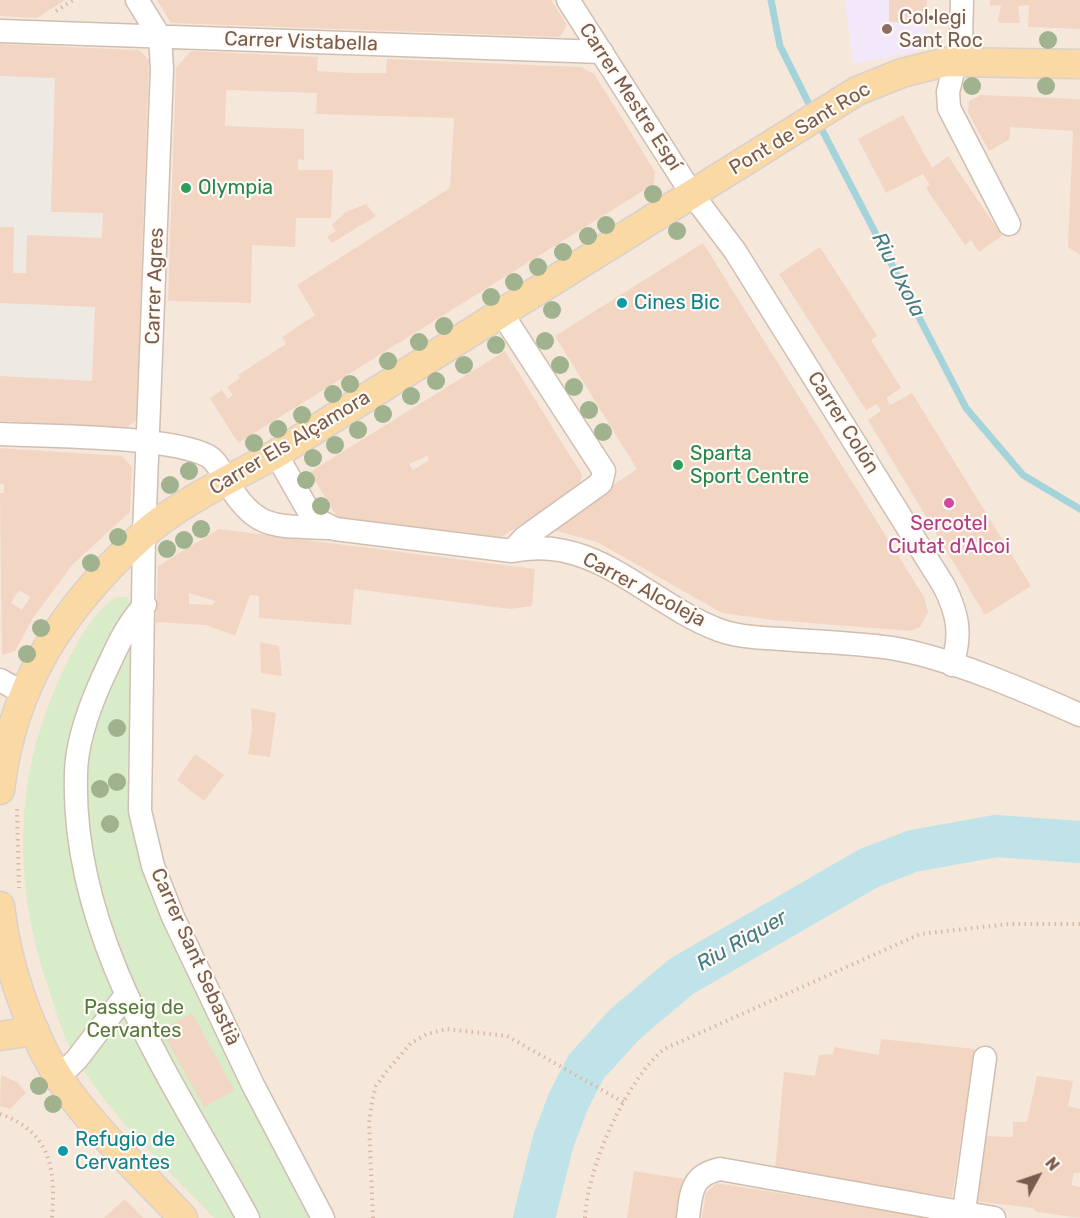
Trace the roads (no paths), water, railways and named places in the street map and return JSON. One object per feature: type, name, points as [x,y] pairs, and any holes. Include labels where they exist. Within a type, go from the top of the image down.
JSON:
[{"type":"main road","name":"Pont de Sant Roc","points":[[692,194],[857,91],[902,73],[951,62],[1080,64]]},
{"type":"main road","name":"Carrer Els Alçamora","points":[[9,797],[10,741],[25,694],[48,645],[70,610],[144,534],[692,194]]},
{"type":"main road","points":[[9,898],[8,950],[35,1031],[59,1077],[125,1157],[183,1218]]},
{"type":"main road","points":[[0,1036],[35,1031]]},
{"type":"street","points":[[137,0],[160,37]]},
{"type":"street","name":"Carrer Mestre Espí","points":[[568,0],[692,194]]},
{"type":"street","points":[[962,0],[961,40],[951,62],[949,108],[1009,224]]},
{"type":"street","name":"Carrer Vistabella","points":[[0,31],[602,52]]},
{"type":"street","name":"Carrer Agres","points":[[144,534],[161,81],[160,37]]},
{"type":"street","name":"Carrer Colón","points":[[692,194],[735,251],[944,586],[953,603],[959,628],[952,665]]},
{"type":"street","points":[[501,312],[604,471],[602,483],[524,538],[512,551]]},
{"type":"street","name":"Carrer Alcoleja","points":[[0,434],[182,448],[209,457],[242,505],[261,521],[278,525],[335,529],[512,551],[536,546],[587,557],[709,626],[741,635],[891,648],[952,665],[1080,715]]},
{"type":"street","name":"Carrer Alcoleja","points":[[276,454],[312,517],[335,529]]},
{"type":"street","name":"Carrer Sant Sebastià","points":[[144,534],[145,605],[138,785],[140,811],[153,866],[172,917],[253,1085],[323,1218]]},
{"type":"street","points":[[145,605],[128,623],[98,689],[86,722],[76,774],[78,830],[85,871],[105,940],[126,995],[248,1218]]},
{"type":"street","points":[[0,680],[25,694]]},
{"type":"street","points":[[59,1077],[77,1059],[126,995]]},
{"type":"street","points":[[963,1216],[985,1058]]},
{"type":"street","points":[[688,1218],[691,1196],[698,1180],[706,1172],[720,1169],[963,1216],[994,1218]]},
{"type":"waterway","name":"Riu Uxola","points":[[771,0],[780,46],[813,112]]},
{"type":"waterway","name":"Riu Uxola","points":[[818,122],[966,408],[1023,475],[1080,509]]},
{"type":"waterway","name":"Riu Riquer","points":[[534,1218],[553,1142],[568,1102],[586,1067],[625,1024],[682,976],[869,868],[913,851],[996,836],[1080,842]]},
{"type":"place","name":"Col·legi Sant Roc","points":[[887,29]]},
{"type":"place","name":"Olympia","points":[[186,188]]},
{"type":"place","name":"Cines Bic","points":[[622,303]]},
{"type":"place","name":"Sparta Sport Centre","points":[[678,465]]},
{"type":"place","name":"Sercotel Ciutat d'Alcoi","points":[[949,503]]},
{"type":"place","name":"Refugio de Cervantes","points":[[63,1151]]},
{"type":"park label","name":"Passeig de Cervantes","points":[[134,1020]]}]
